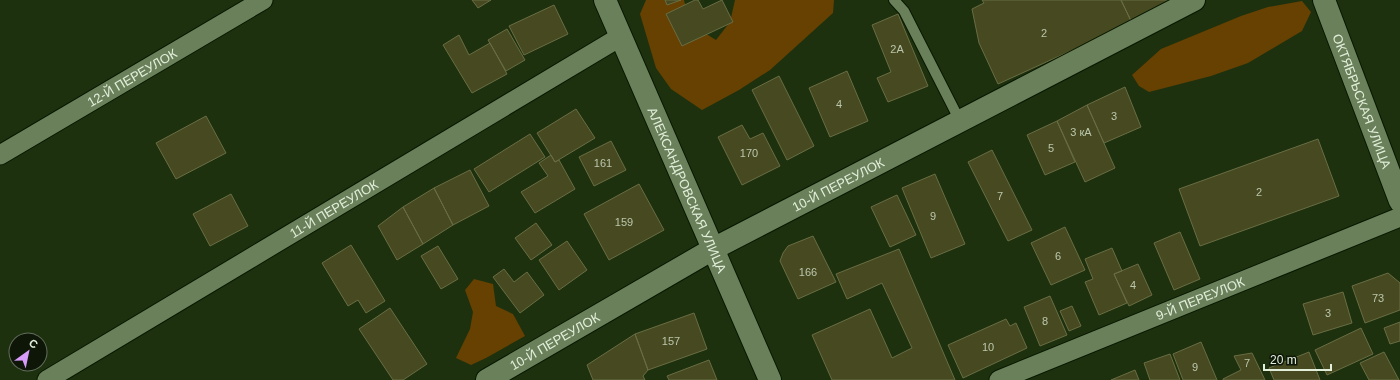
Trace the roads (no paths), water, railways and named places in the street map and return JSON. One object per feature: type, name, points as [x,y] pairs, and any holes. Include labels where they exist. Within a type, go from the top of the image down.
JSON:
[{"type":"street","name":"12-Й ПЕРЕУЛОК","points":[[0,155],[263,0]]},
{"type":"street","name":"АЛЕКСАНДРОВСКАЯ УЛИЦА","points":[[604,0],[770,380]]},
{"type":"street","name":"10-Й ПЕРЕУЛОК","points":[[487,380],[713,249],[1194,0]]},
{"type":"street","name":"ОКТЯБРЬСКАЯ УЛИЦА","points":[[1324,0],[1400,201]]},
{"type":"street","name":"11-Й ПЕРЕУЛОК","points":[[47,380],[620,37]]},
{"type":"street","name":"9-Й ПЕРЕУЛОК","points":[[999,380],[1400,218]]},
{"type":"lane","points":[[894,0],[904,11],[960,121]]}]
